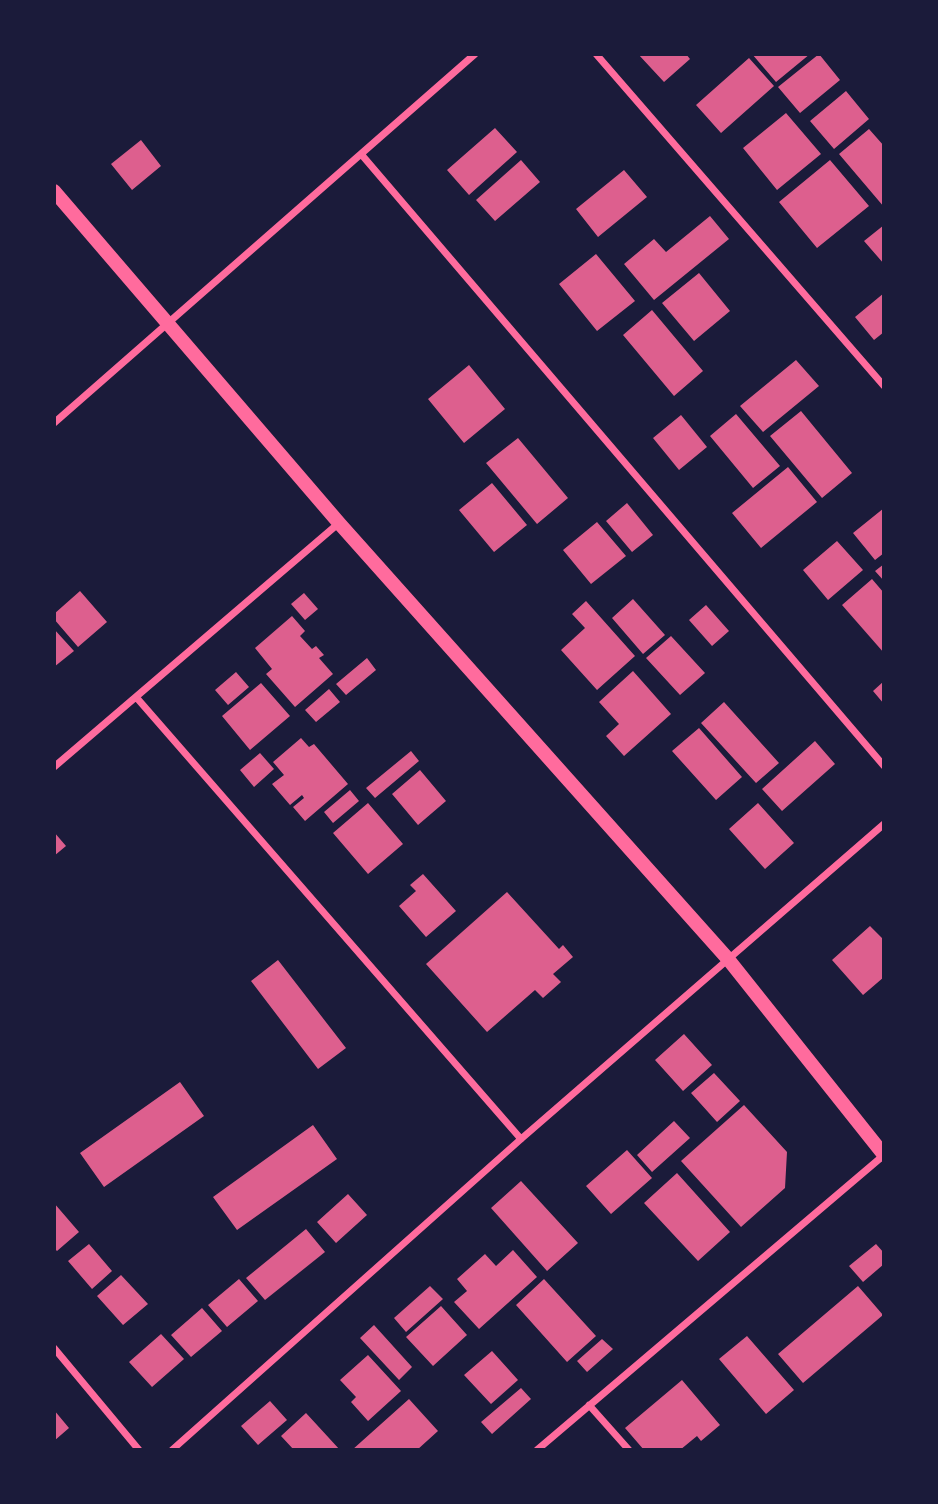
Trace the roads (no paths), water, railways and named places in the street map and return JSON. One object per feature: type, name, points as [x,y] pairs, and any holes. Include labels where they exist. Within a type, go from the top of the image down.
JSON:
[{"type":"main road","points":[[54,191],[339,523],[728,959],[884,1155]]},
{"type":"street","points":[[54,423],[475,54]]},
{"type":"street","points":[[596,54],[884,386]]},
{"type":"street","points":[[361,155],[884,766]]},
{"type":"street","points":[[54,767],[339,523]]},
{"type":"street","points":[[136,697],[520,1139]]},
{"type":"street","points":[[172,1450],[520,1139],[884,824]]},
{"type":"street","points":[[537,1450],[884,1155]]},
{"type":"street","points":[[54,1348],[139,1450]]},
{"type":"street","points":[[589,1405],[629,1450]]}]
